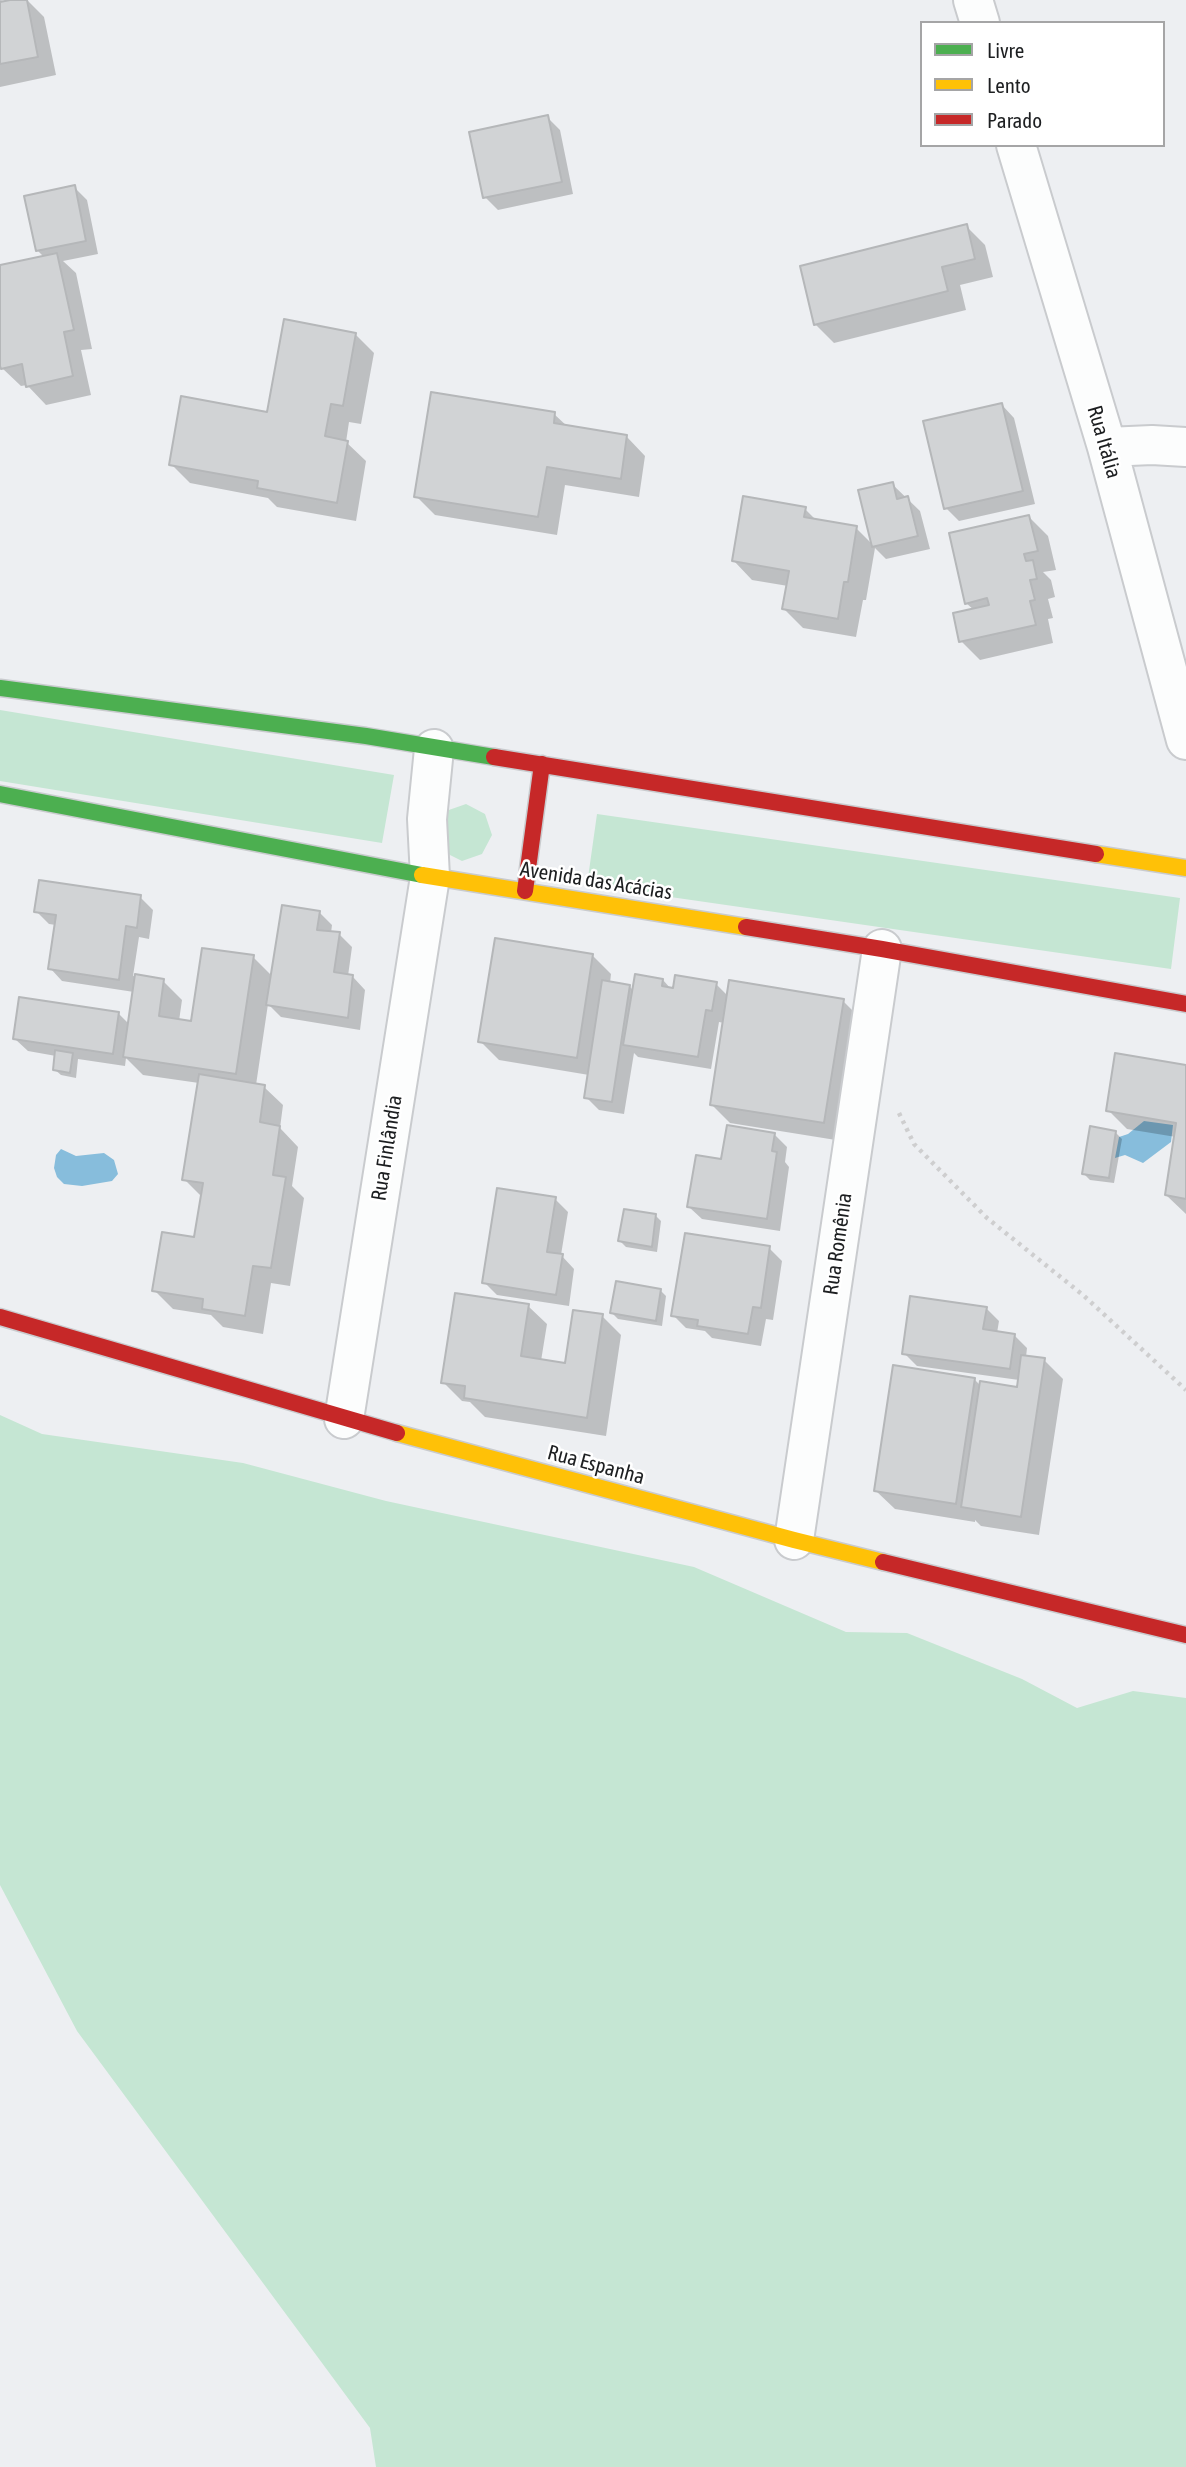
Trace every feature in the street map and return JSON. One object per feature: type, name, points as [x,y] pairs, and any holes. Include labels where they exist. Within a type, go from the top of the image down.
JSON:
[{"type":"street","points":[[973,0],[978,21]]},
{"type":"street","name":"Rua Itália","points":[[1017,147],[1107,447],[1186,740]]},
{"type":"street","points":[[1107,447],[1186,447]]},
{"type":"street","points":[[0,688],[352,734],[1186,868]]},
{"type":"street","name":"Rua Finlândia","points":[[344,1419],[430,877],[426,819],[435,749]]},
{"type":"street","points":[[525,891],[542,764]]},
{"type":"street","name":"Avenida das Acácias","points":[[0,794],[430,877],[882,949],[1186,1004]]},
{"type":"street","name":"Rua Romênia","points":[[794,1540],[882,949]]},
{"type":"street","name":"Rua Espanha","points":[[0,1317],[344,1419],[794,1540],[1185,1630]]},
{"type":"path","points":[[896,1107],[914,1144],[987,1218],[1083,1295],[1186,1390]]},
{"type":"green space","points":[[0,710],[394,775],[382,843],[0,781]]},
{"type":"green space","points":[[466,804],[485,814],[492,835],[482,854],[462,861],[442,851],[446,811]]},
{"type":"green space","points":[[597,814],[1180,898],[1171,969],[587,885]]},
{"type":"green space","points":[[0,1415],[42,1434],[243,1463],[386,1501],[694,1567],[846,1632],[907,1633],[1022,1679],[1077,1708],[1133,1691],[1186,1698],[1186,2467],[376,2467],[370,2428],[77,2031],[0,1885]]},
{"type":"water","points":[[1144,1121],[1173,1125],[1171,1142],[1143,1163],[1125,1155],[1115,1158],[1119,1137],[1128,1134]]},
{"type":"water","points":[[61,1149],[76,1156],[104,1153],[114,1160],[118,1174],[112,1181],[82,1186],[64,1184],[57,1177],[54,1168],[56,1155]]},
{"type":"building","points":[[27,0],[38,57],[0,64],[0,2]]},
{"type":"building","points":[[548,115],[562,182],[483,198],[469,132]]},
{"type":"building","points":[[75,185],[86,241],[36,251],[24,196]]},
{"type":"building","points":[[967,224],[975,259],[942,267],[948,291],[814,325],[800,266]]},
{"type":"building","points":[[57,253],[74,330],[64,332],[73,376],[26,387],[22,364],[1,369],[0,366],[0,265]]},
{"type":"building","points":[[284,319],[356,333],[343,406],[331,404],[325,436],[348,441],[337,503],[257,488],[258,481],[169,465],[181,396],[267,412]]},
{"type":"building","points":[[431,392],[555,412],[554,423],[627,435],[621,479],[547,467],[538,517],[414,497]]},
{"type":"building","points":[[1002,403],[1023,491],[944,509],[923,421]]},
{"type":"building","points":[[893,482],[897,499],[908,496],[918,536],[872,547],[858,490]]},
{"type":"building","points":[[743,496],[806,507],[804,517],[857,526],[848,582],[844,582],[838,619],[782,609],[789,571],[732,561]]},
{"type":"building","points":[[1029,515],[1038,551],[1024,554],[1026,561],[1033,560],[1037,579],[1030,580],[1035,600],[1030,601],[1036,625],[959,642],[953,613],[989,605],[987,598],[965,604],[949,533]]},
{"type":"building","points":[[39,880],[141,895],[137,928],[126,926],[119,980],[48,969],[56,915],[34,912]]},
{"type":"building","points":[[282,905],[320,911],[317,930],[340,932],[334,972],[353,975],[348,1018],[266,1005]]},
{"type":"building","points":[[495,938],[593,954],[577,1058],[478,1042]]},
{"type":"building","points":[[202,948],[254,955],[236,1074],[123,1057],[135,974],[164,979],[159,1016],[191,1021]]},
{"type":"building","points":[[635,974],[663,979],[662,986],[673,988],[675,975],[717,982],[712,1011],[706,1010],[698,1057],[623,1045]]},
{"type":"building","points":[[602,980],[630,985],[612,1102],[584,1098]]},
{"type":"building","points":[[729,980],[844,999],[824,1123],[710,1105]]},
{"type":"building","points":[[19,997],[119,1012],[113,1054],[13,1039]]},
{"type":"building","points":[[55,1050],[73,1053],[70,1073],[53,1070]]},
{"type":"building","points":[[1115,1053],[1186,1065],[1186,1199],[1165,1195],[1176,1123],[1106,1111]]},
{"type":"building","points":[[199,1074],[265,1085],[260,1122],[280,1126],[273,1175],[286,1177],[271,1268],[253,1266],[245,1316],[202,1309],[203,1299],[152,1291],[162,1232],[194,1237],[203,1183],[182,1180]]},
{"type":"building","points":[[727,1125],[775,1133],[772,1151],[777,1152],[767,1219],[687,1207],[696,1155],[721,1159]]},
{"type":"building","points":[[1090,1126],[1116,1131],[1109,1178],[1082,1174]]},
{"type":"building","points":[[497,1188],[556,1197],[547,1252],[563,1254],[556,1295],[482,1283]]},
{"type":"building","points":[[624,1209],[656,1214],[652,1247],[618,1241]]},
{"type":"building","points":[[685,1233],[770,1246],[761,1308],[753,1307],[748,1334],[697,1326],[698,1320],[671,1316]]},
{"type":"building","points":[[616,1281],[661,1289],[656,1321],[610,1313]]},
{"type":"building","points":[[455,1293],[529,1304],[521,1356],[565,1363],[573,1310],[603,1314],[587,1418],[464,1398],[465,1386],[441,1383]]},
{"type":"building","points":[[910,1296],[987,1307],[983,1329],[1015,1334],[1010,1369],[902,1354]]},
{"type":"building","points":[[1021,1355],[1045,1358],[1021,1517],[961,1507],[980,1381],[1017,1387]]},
{"type":"building","points":[[893,1365],[975,1378],[956,1504],[874,1491]]},
{"type":"traffic: fast","points":[[0,688],[366,736],[494,757]]},
{"type":"traffic: fast","points":[[0,794],[422,875]]},
{"type":"traffic: slow","points":[[1096,854],[1186,868]]},
{"type":"traffic: slow","points":[[422,875],[746,927]]},
{"type":"traffic: slow","points":[[397,1433],[883,1562]]},
{"type":"traffic: jam","points":[[494,757],[1096,854]]},
{"type":"traffic: jam","points":[[525,891],[542,764]]},
{"type":"traffic: jam","points":[[746,927],[1186,1004]]},
{"type":"traffic: jam","points":[[0,1317],[397,1433]]},
{"type":"traffic: jam","points":[[883,1562],[1186,1635]]}]
